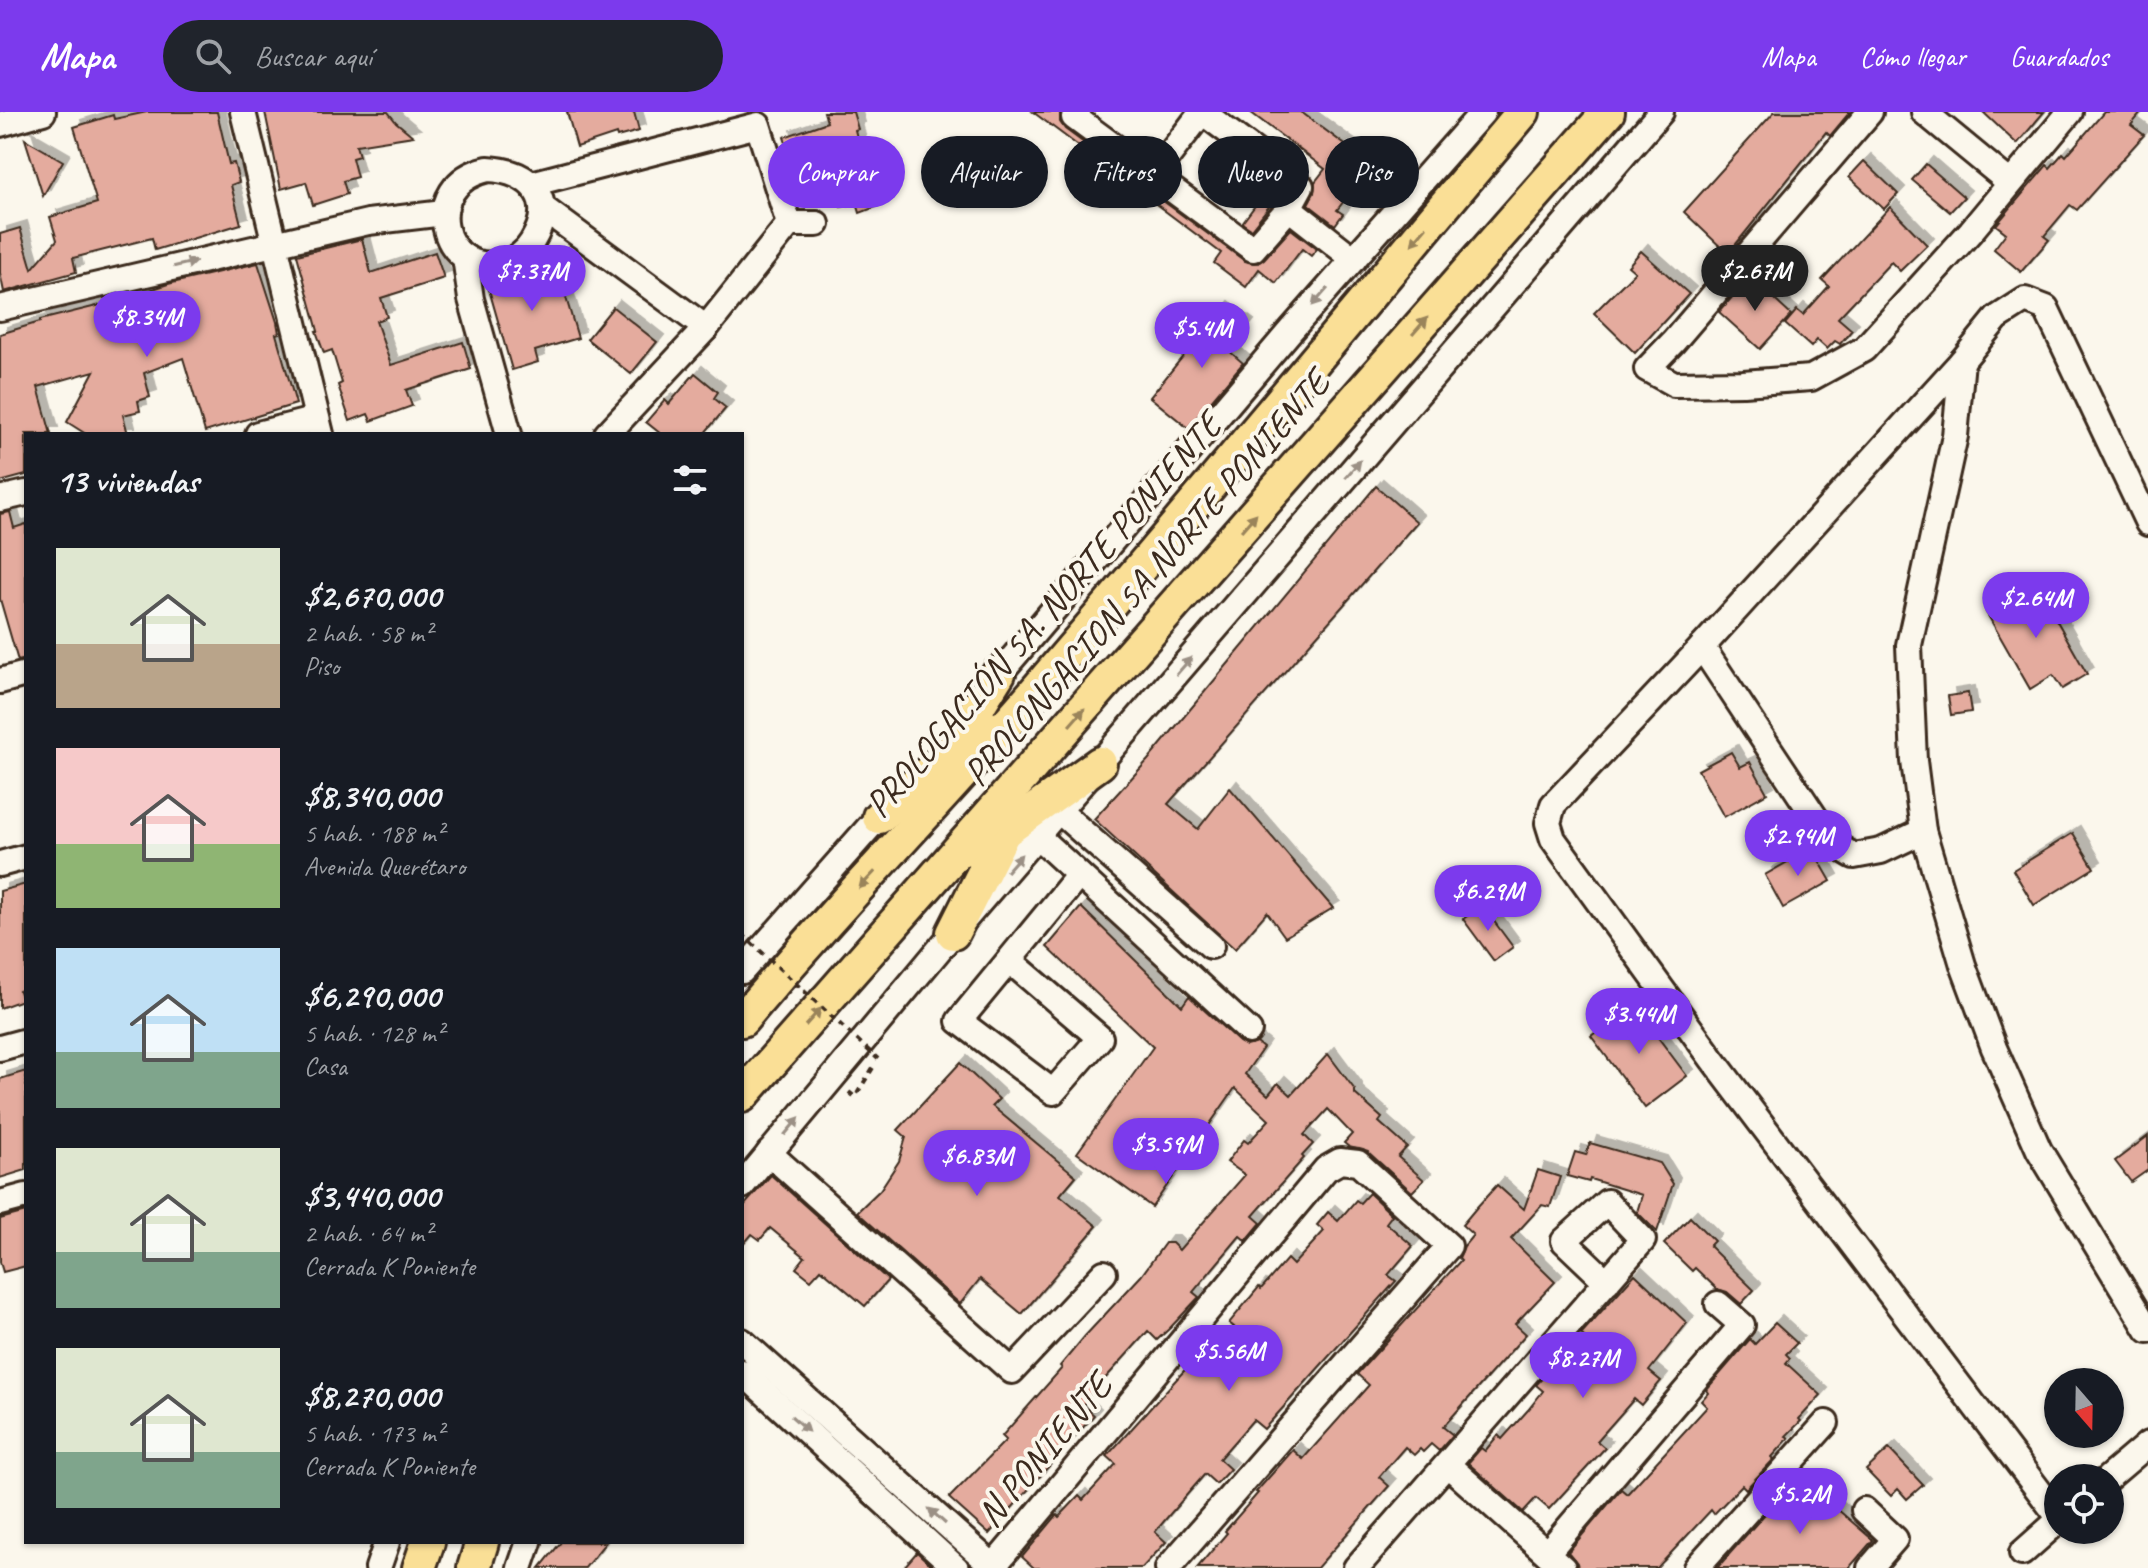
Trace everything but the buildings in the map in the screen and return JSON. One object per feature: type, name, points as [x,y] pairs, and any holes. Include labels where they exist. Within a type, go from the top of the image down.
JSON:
[{"type":"main road","name":"PROLOGACIÓN 5A. NORTE PONIENTE","points":[[744,1018],[783,970],[907,837],[1032,695],[1523,112]]},
{"type":"main road","name":"PROLONGACION 5A NORTE PONIENTE","points":[[744,1094],[1608,112]]},
{"type":"main road","points":[[907,837],[949,754],[999,673]]},
{"type":"main road","points":[[879,817],[949,754],[1032,695]]},
{"type":"main road","points":[[953,933],[1040,759]]},
{"type":"main road","points":[[931,884],[1100,763]]},
{"type":"main road","points":[[419,1568],[427,1544]]},
{"type":"main road","points":[[474,1568],[481,1544]]},
{"type":"street","points":[[0,124],[43,112]]},
{"type":"street","points":[[243,112],[319,427],[275,432]]},
{"type":"street","points":[[1078,112],[1074,117],[1099,136]]},
{"type":"street","points":[[1182,138],[1202,112],[1234,136]]},
{"type":"street","points":[[1454,112],[1462,138]]},
{"type":"street","points":[[744,1184],[953,933],[1661,112]]},
{"type":"street","points":[[1870,112],[1647,369],[1674,384],[1811,378],[1864,349],[1971,231],[2070,112]]},
{"type":"street","points":[[1924,112],[2009,182]]},
{"type":"street","points":[[744,969],[879,817],[1354,259],[1462,138],[1479,113]]},
{"type":"street","points":[[531,184],[762,118],[789,224]]},
{"type":"street","points":[[502,169],[531,184],[540,196],[543,208],[543,221],[521,255],[495,264],[465,257],[449,240],[444,213],[446,200],[463,178],[475,172],[502,169]]},
{"type":"street","points":[[1182,197],[1253,249],[1289,208],[1354,259]]},
{"type":"street","points":[[543,208],[706,328]]},
{"type":"street","points":[[0,308],[368,222],[444,213]]},
{"type":"street","points":[[789,224],[817,224]]},
{"type":"street","points":[[609,432],[706,328],[789,224]]},
{"type":"street","points":[[465,257],[471,299],[508,432]]},
{"type":"street","points":[[2044,1500],[1713,1060],[1553,839],[1548,823],[1553,805],[1702,647],[1962,361],[1997,318],[2025,300],[2046,308],[2148,523]]},
{"type":"street","points":[[1962,361],[1955,436],[1909,645],[1914,761],[1923,831],[1963,965],[1994,1048],[2039,1150],[2148,1330]]},
{"type":"street","points":[[0,499],[24,493]]},
{"type":"street","points":[[1702,647],[1832,843],[1854,856],[1881,851],[1923,831]]},
{"type":"street","points":[[0,681],[24,675]]},
{"type":"street","points":[[1059,811],[1211,946]]},
{"type":"street","points":[[1037,836],[1249,1031]]},
{"type":"street","points":[[0,864],[24,858]]},
{"type":"street","points":[[1009,960],[1100,1038],[1053,1092],[959,1021],[1009,960],[1079,875]]},
{"type":"street","points":[[0,1048],[24,1042]]},
{"type":"street","points":[[769,1153],[1012,1371],[1104,1273]]},
{"type":"street","name":"N PONIENTE","points":[[993,1567],[1326,1169],[1340,1161],[1358,1163],[1449,1246],[1168,1568]]},
{"type":"street","points":[[0,1203],[24,1197]]},
{"type":"street","points":[[1356,1568],[1607,1282]]},
{"type":"street","points":[[1448,1465],[1555,1561],[1742,1325],[1718,1304]]},
{"type":"street","points":[[744,1343],[993,1567]]},
{"type":"street","points":[[744,1374],[956,1568]]},
{"type":"street","points":[[1696,1568],[1826,1423]]},
{"type":"street","points":[[2124,1464],[2148,1444]]},
{"type":"street","points":[[1864,1510],[1895,1539],[1870,1568]]},
{"type":"street","points":[[2022,1553],[2044,1532]]},
{"type":"street","points":[[378,1568],[386,1544]]},
{"type":"street","points":[[520,1568],[528,1544]]},
{"type":"path","points":[[744,936],[878,1059],[855,1097]]}]
